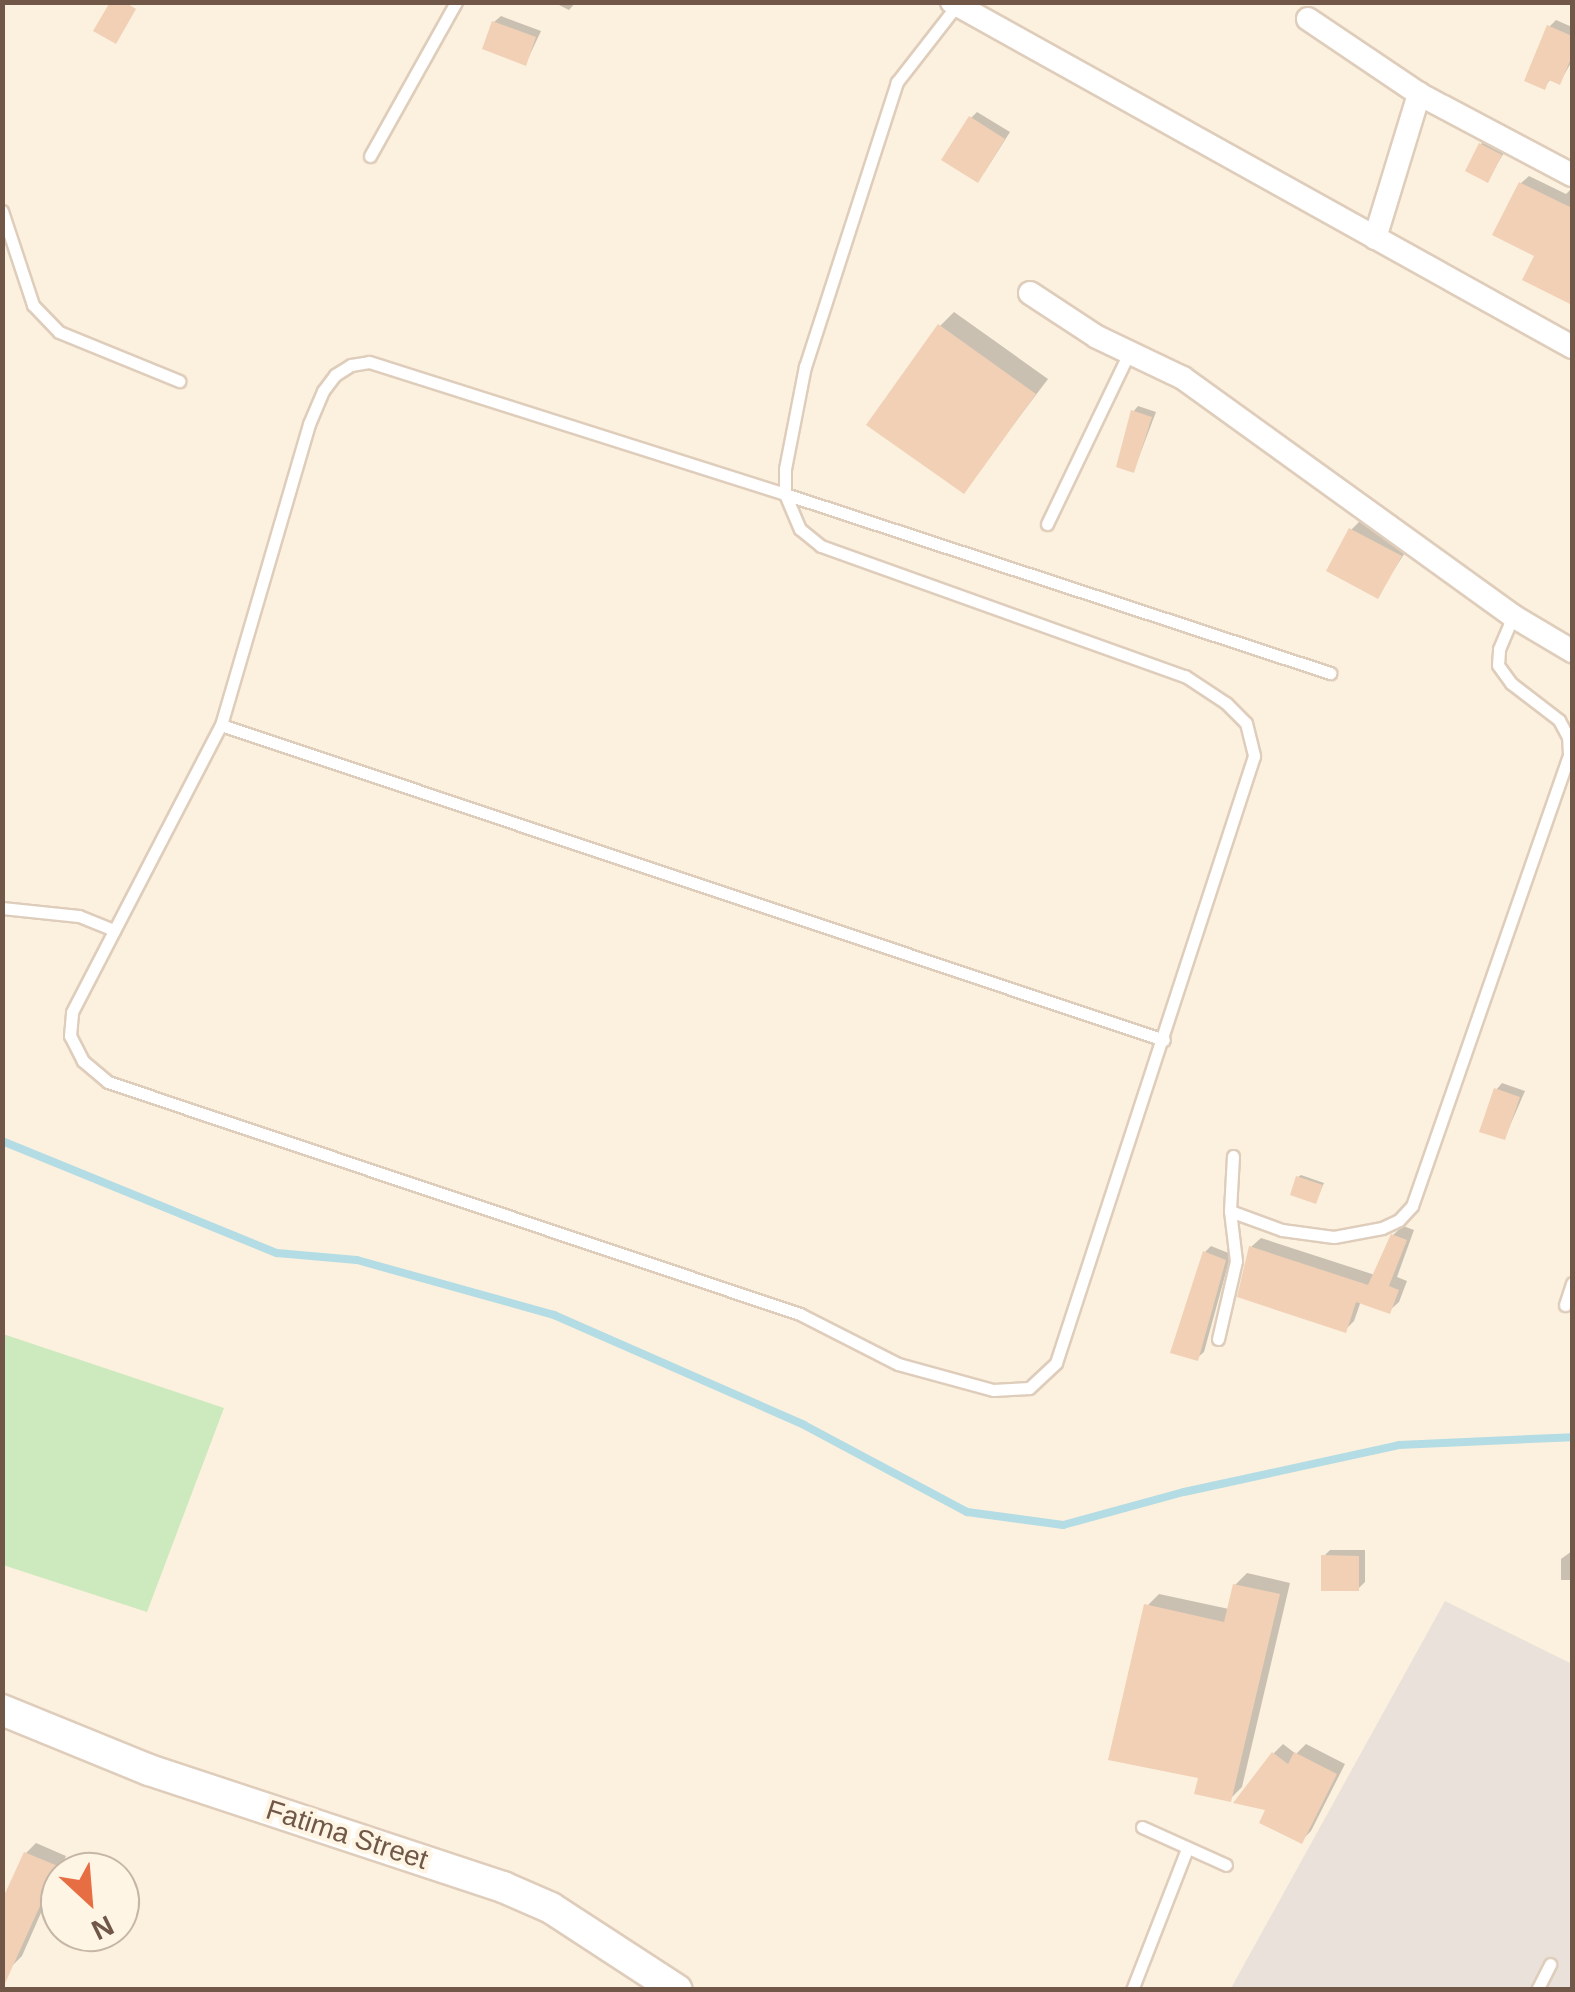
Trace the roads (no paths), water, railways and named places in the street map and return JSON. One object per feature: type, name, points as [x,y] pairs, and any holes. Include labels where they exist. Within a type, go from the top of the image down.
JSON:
[{"type":"street","points":[[954,4],[1572,347]]},
{"type":"street","points":[[1308,19],[1419,94],[1572,175]]},
{"type":"street","points":[[1375,238],[1419,94]]},
{"type":"street","points":[[1030,293],[1097,337],[1183,378],[1513,616],[1572,651]]},
{"type":"street","name":"Fatima Street","points":[[2,1710],[149,1770],[503,1887],[551,1908],[677,1989]]},
{"type":"lane","points":[[370,156],[456,2]]},
{"type":"lane","points":[[954,4],[896,82],[805,366],[785,468],[786,494],[800,529],[821,546],[1186,676],[1226,703],[1246,724],[1254,756],[1056,1364],[1029,1388],[993,1390],[898,1364],[800,1314],[108,1082],[83,1060],[70,1036],[72,1012],[221,724],[310,424],[323,391],[334,376],[351,365],[369,362],[786,494],[1330,673]]},
{"type":"lane","points":[[2,212],[33,304],[59,332],[179,381]]},
{"type":"lane","points":[[1047,524],[1130,351]]},
{"type":"lane","points":[[1230,1211],[1282,1230],[1334,1237],[1382,1228],[1399,1220],[1412,1206],[1569,754],[1568,736],[1560,720],[1511,684],[1498,665],[1498,650],[1513,616]]},
{"type":"lane","points":[[221,724],[1164,1040]]},
{"type":"lane","points":[[2,908],[80,916],[114,930]]},
{"type":"lane","points":[[1218,1340],[1236,1261],[1230,1211],[1233,1156]]},
{"type":"lane","points":[[1565,1305],[1572,1283]]},
{"type":"lane","points":[[1142,1827],[1226,1865]]},
{"type":"lane","points":[[1132,1990],[1187,1849]]},
{"type":"lane","points":[[1537,1990],[1550,1964]]},
{"type":"waterway","points":[[2,1141],[277,1253],[357,1260],[554,1315],[804,1425],[967,1512],[1063,1525],[1184,1492],[1399,1445],[1572,1437]]}]
